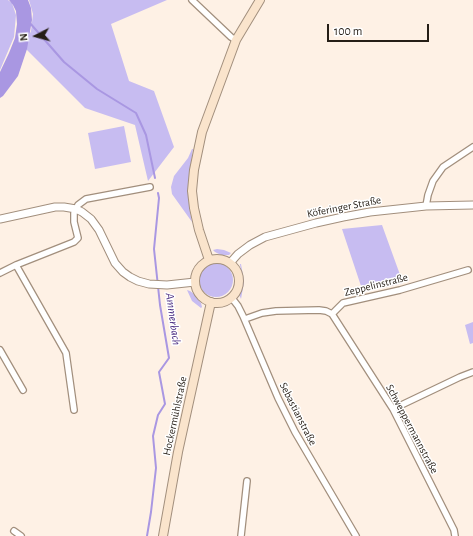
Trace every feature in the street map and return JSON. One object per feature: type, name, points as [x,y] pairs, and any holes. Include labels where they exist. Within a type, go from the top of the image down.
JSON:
[{"type":"main road","points":[[209,260],[199,230],[194,208],[192,191],[194,170],[202,132],[236,40],[260,0]]},
{"type":"main road","points":[[216,258],[223,259],[230,263],[234,267],[239,279],[236,292],[225,301],[218,303],[211,302],[202,297],[194,282],[198,268],[203,263],[216,258]]},
{"type":"main road","name":"Hockermühlstraße","points":[[163,536],[178,452],[211,302]]},
{"type":"street","points":[[192,0],[236,40]]},
{"type":"street","points":[[426,206],[428,194],[433,181],[443,167],[473,147]]},
{"type":"street","points":[[0,273],[74,242],[78,238],[74,222],[74,213],[78,205],[86,199],[150,187]]},
{"type":"street","name":"Köferinger Straße","points":[[230,263],[238,254],[250,245],[265,237],[343,216],[426,206],[473,204]]},
{"type":"street","points":[[0,219],[54,207],[76,209],[91,219],[99,230],[115,263],[130,277],[149,284],[194,282]]},
{"type":"street","points":[[16,265],[47,315],[66,352],[74,410]]},
{"type":"street","name":"Zeppelinstraße","points":[[332,314],[343,304],[400,290],[468,270]]},
{"type":"street","name":"Sebastianstraße","points":[[231,297],[245,319],[281,405],[295,432],[356,536]]},
{"type":"street","points":[[245,319],[262,313],[276,311],[319,310],[332,314]]},
{"type":"street","name":"Schweppermannstraße","points":[[332,314],[392,409],[454,530],[455,536]]},
{"type":"street","points":[[0,350],[23,390]]},
{"type":"street","points":[[392,409],[473,372]]},
{"type":"street","points":[[242,536],[247,481]]},
{"type":"street","points":[[14,531],[21,536]]},
{"type":"shaded area","points":[[0,0],[8,0],[12,3],[16,15],[14,37],[0,70]]},
{"type":"shaded area","points":[[9,0],[28,0],[31,8],[32,20],[27,49],[18,76],[0,98],[0,72],[15,38],[17,24],[16,11]]},
{"type":"shaded area","points":[[29,0],[167,0],[111,24],[129,81],[154,91],[174,147],[148,181],[135,125],[85,108],[24,47],[31,31],[33,14]]},
{"type":"shaded area","points":[[124,126],[131,162],[95,169],[88,133]]},
{"type":"shaded area","points":[[192,149],[188,195],[192,222],[172,194],[171,187],[174,176],[188,158]]},
{"type":"shaded area","points":[[382,225],[403,283],[363,292],[342,229]]},
{"type":"shaded area","points":[[217,249],[231,253],[229,255],[221,255],[213,250]]},
{"type":"shaded area","points":[[213,263],[219,263],[228,268],[232,274],[232,286],[228,292],[219,297],[213,297],[204,292],[199,283],[199,277],[204,268]]},
{"type":"shaded area","points":[[240,264],[244,282],[241,299],[239,294],[242,281]]},
{"type":"shaded area","points":[[187,290],[194,294],[201,303],[201,308],[192,301]]},
{"type":"shaded area","points":[[473,322],[473,343],[470,344],[465,325]]},
{"type":"waterway","name":"Ammerbach","points":[[29,22],[64,62],[97,89],[136,113],[146,135],[155,178]]},
{"type":"waterway","name":"Ammerbach","points":[[147,536],[156,468],[153,436],[158,415],[165,404],[159,372],[169,358],[160,305],[154,249],[159,198],[158,193]]}]
